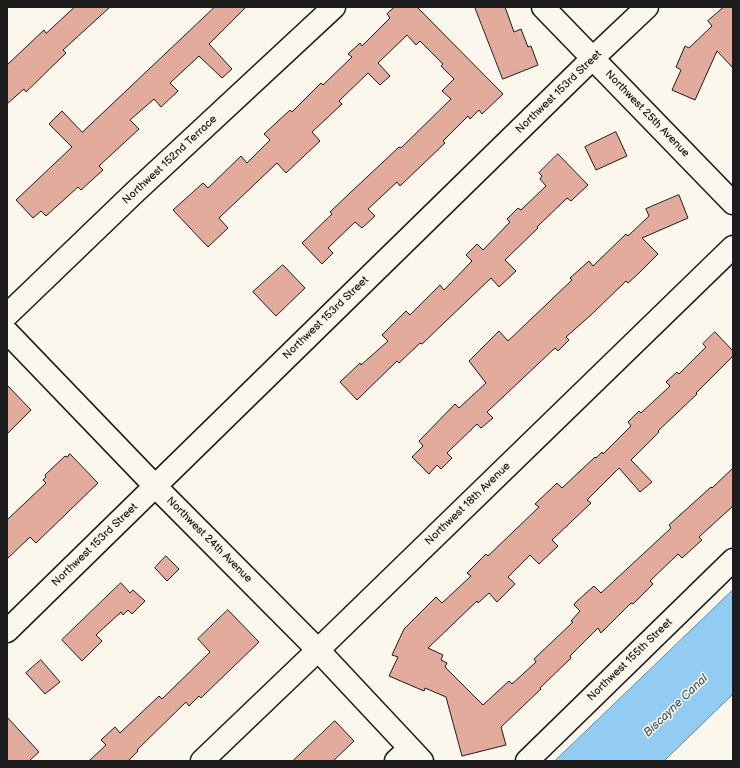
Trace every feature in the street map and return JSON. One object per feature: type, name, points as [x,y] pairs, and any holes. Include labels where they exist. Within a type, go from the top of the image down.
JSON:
[{"type":"street","name":"Northwest 152nd Terrace","points":[[7,315],[135,192],[334,7]]},
{"type":"street","name":"Northwest 25th Avenue","points":[[543,7],[733,203]]},
{"type":"street","name":"Northwest 153rd Street","points":[[7,631],[647,7]]},
{"type":"street","name":"Northwest 18th Avenue","points":[[202,761],[733,247]]},
{"type":"street","name":"Northwest 24th Avenue","points":[[7,332],[155,486],[318,650],[409,757]]},
{"type":"street","name":"Northwest 155th Street","points":[[527,761],[733,560]]},
{"type":"water","name":"Biscayne Canal","points":[[733,590],[733,694],[664,761],[555,761]]},
{"type":"building","points":[[75,7],[110,7],[63,50],[66,53],[26,92],[24,89],[7,104],[7,65],[44,30],[46,33]]},
{"type":"building","points":[[215,7],[246,7],[209,44],[232,69],[222,78],[199,56],[170,83],[178,91],[161,107],[154,99],[130,120],[139,129],[99,166],[103,170],[81,190],[78,187],[46,216],[41,211],[33,218],[16,200],[72,147],[49,124],[62,111],[82,132]]},
{"type":"building","points":[[395,7],[417,7],[503,94],[482,114],[479,110],[470,119],[468,116],[443,141],[445,143],[400,186],[397,182],[368,209],[375,216],[362,228],[355,222],[328,248],[333,253],[322,264],[302,243],[332,214],[330,212],[399,147],[401,148],[451,99],[442,91],[454,79],[441,66],[443,64],[420,41],[416,45],[407,35],[378,63],[390,76],[380,85],[368,73],[339,101],[342,104],[312,132],[320,141],[286,173],[277,163],[219,218],[228,228],[208,247],[173,210],[203,183],[208,188],[241,156],[247,163],[270,140],[264,134],[290,110],[292,112],[321,83],[323,85],[352,57],[348,54],[360,43],[362,46],[390,18],[387,14]]},
{"type":"building","points":[[475,7],[505,7],[514,32],[521,29],[528,47],[531,46],[538,65],[503,79]]},
{"type":"building","points":[[724,7],[733,7],[733,68],[717,51],[695,100],[672,90],[681,70],[676,67],[685,46],[689,48],[712,26],[708,21]]},
{"type":"building","points":[[616,132],[627,156],[596,170],[585,147]]},
{"type":"building","points":[[558,154],[588,185],[571,201],[567,198],[505,260],[516,271],[499,287],[491,278],[422,344],[420,343],[399,363],[397,361],[357,400],[340,382],[360,363],[361,365],[388,341],[382,335],[406,311],[410,315],[440,285],[444,290],[472,261],[466,255],[477,244],[483,250],[510,222],[507,219],[518,208],[521,210],[546,186],[540,179],[542,176],[539,173]]},
{"type":"building","points":[[679,195],[688,218],[642,238],[658,254],[638,274],[628,283],[626,281],[566,337],[569,340],[558,351],[555,348],[487,412],[493,418],[481,428],[477,424],[447,453],[452,458],[441,469],[437,465],[429,474],[412,457],[423,446],[419,441],[455,404],[459,408],[486,383],[469,361],[499,331],[508,341],[572,280],[570,278],[589,261],[593,266],[626,234],[628,236],[649,216],[646,209]]},
{"type":"building","points":[[283,265],[305,288],[276,316],[253,292]]},
{"type":"building","points":[[715,332],[733,351],[733,356],[631,460],[652,482],[640,492],[619,468],[587,500],[591,503],[552,540],[558,546],[539,564],[530,555],[508,577],[515,584],[497,602],[489,593],[478,603],[477,601],[428,648],[443,655],[441,660],[447,663],[445,667],[483,705],[509,681],[512,684],[536,662],[534,659],[573,622],[571,621],[580,611],[574,605],[576,602],[594,586],[601,593],[671,528],[669,525],[733,468],[733,506],[699,537],[702,540],[682,558],[678,554],[650,581],[653,584],[633,604],[631,603],[601,633],[598,628],[570,656],[571,658],[540,688],[541,689],[501,727],[506,745],[462,756],[446,697],[425,688],[424,691],[389,676],[398,657],[392,655],[404,629],[436,597],[442,603],[471,576],[467,573],[486,554],[488,556],[539,507],[535,504],[557,483],[562,488],[595,457],[596,458],[602,452],[603,454],[631,426],[628,422],[639,411],[641,413],[670,386],[666,382],[677,372],[679,374],[706,347],[703,344]]},
{"type":"building","points":[[7,385],[31,410],[7,434]]},
{"type":"building","points":[[70,454],[98,483],[36,543],[30,537],[7,559],[7,520],[46,483],[43,480],[46,477],[45,475],[65,456],[67,457]]},
{"type":"building","points":[[166,556],[179,569],[167,581],[155,568]]},
{"type":"building","points":[[121,583],[130,593],[133,590],[145,601],[132,614],[128,610],[123,615],[121,612],[96,635],[102,641],[82,661],[62,640]]},
{"type":"building","points":[[228,610],[259,642],[201,698],[199,696],[189,706],[186,702],[137,750],[138,751],[128,761],[89,761],[106,745],[101,740],[115,727],[120,733],[159,696],[162,699],[210,652],[198,639]]},
{"type":"building","points":[[41,660],[60,682],[45,694],[26,673]]},
{"type":"building","points":[[7,717],[39,752],[29,761],[7,761]]},
{"type":"building","points":[[335,721],[354,741],[333,761],[293,761]]}]
